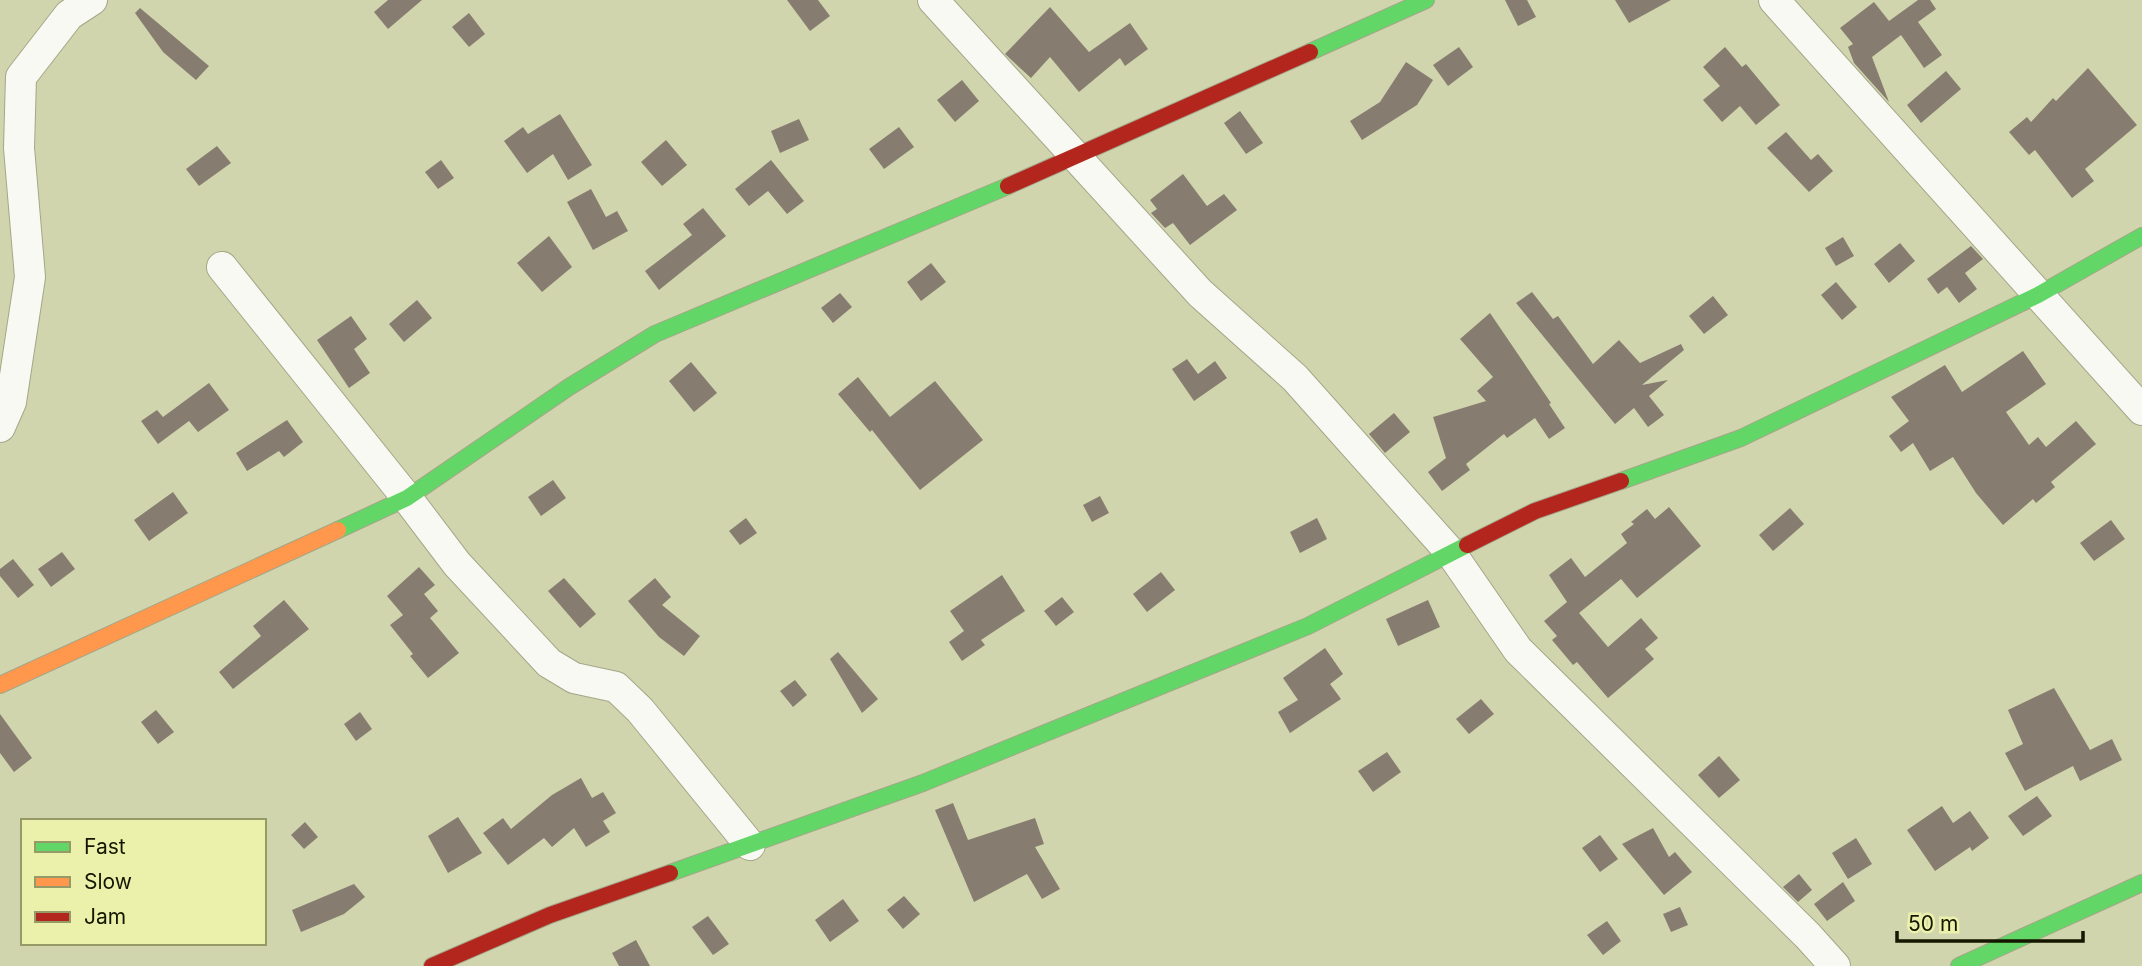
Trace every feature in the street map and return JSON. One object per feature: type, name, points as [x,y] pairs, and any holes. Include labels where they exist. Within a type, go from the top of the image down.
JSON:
[{"type":"street","points":[[0,427],[11,402],[30,277],[19,148],[22,77],[69,15],[92,0]]},
{"type":"street","points":[[933,0],[1200,293],[1295,378],[1451,553],[1518,650],[1808,936],[1835,966]]},
{"type":"street","points":[[0,685],[407,498],[569,387],[654,334],[1075,157],[1426,0]]},
{"type":"street","points":[[1774,0],[2142,410]]},
{"type":"street","points":[[432,966],[550,915],[923,783],[1308,626],[1535,511],[1741,438],[2038,295],[2142,236]]},
{"type":"street","points":[[222,267],[457,564],[548,663],[574,678],[616,687],[640,710],[750,845]]},
{"type":"street","points":[[1959,966],[2142,883]]},
{"type":"building","points":[[388,0],[422,0],[388,29],[374,12]]},
{"type":"building","points":[[787,0],[818,0],[830,16],[810,31]]},
{"type":"building","points":[[1505,0],[1527,0],[1536,17],[1518,26]]},
{"type":"building","points":[[1615,0],[1671,0],[1629,23]]},
{"type":"building","points":[[1918,0],[1930,0],[1936,9],[1918,22],[1942,55],[1924,68],[1901,35],[1872,57],[1889,102],[1854,63],[1848,47],[1853,44],[1840,28],[1874,2],[1889,21]]},
{"type":"building","points":[[1050,7],[1089,52],[1130,23],[1148,49],[1125,66],[1120,58],[1079,92],[1050,57],[1031,78],[1005,54]]},
{"type":"building","points":[[140,8],[209,66],[196,80],[163,52],[135,13]]},
{"type":"building","points":[[469,13],[485,34],[469,47],[452,27]]},
{"type":"building","points":[[1459,47],[1473,67],[1448,86],[1433,65]]},
{"type":"building","points":[[1725,47],[1742,67],[1746,64],[1780,105],[1756,125],[1740,106],[1722,122],[1703,100],[1720,86],[1703,67]]},
{"type":"building","points":[[1406,62],[1433,80],[1417,105],[1362,140],[1350,121],[1380,102]]},
{"type":"building","points":[[2088,68],[2137,125],[2085,169],[2094,181],[2072,198],[2035,150],[2029,155],[2009,132],[2027,117],[2031,122],[2053,98],[2056,101]]},
{"type":"building","points":[[1946,71],[1961,89],[1921,123],[1907,105]]},
{"type":"building","points":[[962,80],[979,101],[955,122],[937,100]]},
{"type":"building","points":[[1240,111],[1263,143],[1246,154],[1224,123]]},
{"type":"building","points":[[560,114],[592,165],[568,180],[553,154],[527,173],[504,141],[523,127],[528,134]]},
{"type":"building","points":[[799,119],[809,140],[780,153],[771,131]]},
{"type":"building","points":[[899,127],[914,147],[884,169],[869,149]]},
{"type":"building","points":[[1786,132],[1811,160],[1818,154],[1833,171],[1809,192],[1767,148]]},
{"type":"building","points":[[666,140],[687,165],[662,186],[641,162]]},
{"type":"building","points":[[217,146],[231,163],[199,186],[186,169]]},
{"type":"building","points":[[441,160],[454,178],[438,189],[425,172]]},
{"type":"building","points":[[771,160],[804,201],[787,214],[768,191],[749,206],[735,189]]},
{"type":"building","points":[[1183,174],[1207,206],[1224,194],[1237,210],[1190,245],[1173,223],[1165,228],[1151,213],[1157,209],[1150,200]]},
{"type":"building","points":[[591,189],[606,217],[617,211],[628,231],[593,250],[567,202]]},
{"type":"building","points":[[703,208],[726,236],[659,290],[645,271],[692,235],[683,224]]},
{"type":"building","points":[[549,236],[572,267],[542,292],[517,263]]},
{"type":"building","points":[[1843,237],[1854,256],[1836,266],[1825,248]]},
{"type":"building","points":[[1900,243],[1915,261],[1889,283],[1874,264]]},
{"type":"building","points":[[1971,246],[1983,259],[1965,273],[1977,289],[1959,303],[1947,287],[1938,294],[1927,279]]},
{"type":"building","points":[[931,263],[946,282],[921,301],[907,282]]},
{"type":"building","points":[[1836,282],[1857,307],[1842,320],[1821,295]]},
{"type":"building","points":[[1532,292],[1553,319],[1558,316],[1593,364],[1619,340],[1640,363],[1681,344],[1684,350],[1642,385],[1668,380],[1649,396],[1664,415],[1648,427],[1634,408],[1615,424],[1516,303]]},
{"type":"building","points":[[840,293],[852,307],[833,323],[821,308]]},
{"type":"building","points":[[1713,296],[1728,315],[1704,334],[1689,316]]},
{"type":"building","points":[[417,300],[432,318],[404,342],[389,324]]},
{"type":"building","points":[[1490,313],[1565,428],[1549,439],[1535,418],[1507,438],[1504,434],[1466,464],[1470,470],[1442,491],[1428,472],[1446,458],[1433,417],[1486,401],[1477,391],[1493,377],[1460,339]]},
{"type":"building","points":[[351,316],[367,339],[354,349],[370,373],[349,388],[317,340]]},
{"type":"building","points":[[2023,351],[2046,384],[2006,412],[2029,445],[2038,437],[2046,447],[2076,421],[2096,444],[2051,482],[2055,487],[2036,503],[2033,499],[2003,525],[1976,493],[1953,457],[1930,471],[1913,443],[1901,452],[1889,436],[1909,421],[1891,397],[1945,365],[1962,392]]},
{"type":"building","points":[[1187,359],[1198,374],[1215,361],[1227,378],[1194,401],[1172,369]]},
{"type":"building","points":[[691,362],[717,393],[694,412],[669,381]]},
{"type":"building","points":[[858,377],[890,417],[935,381],[983,440],[920,490],[872,430],[870,432],[838,394]]},
{"type":"building","points":[[209,383],[229,410],[198,432],[189,421],[158,444],[141,421],[157,410],[163,417]]},
{"type":"building","points":[[1394,413],[1410,432],[1385,453],[1369,434]]},
{"type":"building","points":[[287,420],[303,442],[284,457],[279,451],[247,471],[236,453]]},
{"type":"building","points":[[553,480],[566,498],[541,516],[528,497]]},
{"type":"building","points":[[173,492],[188,513],[149,541],[134,520]]},
{"type":"building","points":[[1100,496],[1109,513],[1092,522],[1083,505]]},
{"type":"building","points":[[1669,507],[1701,546],[1637,598],[1621,579],[1579,613],[1608,647],[1641,618],[1658,638],[1645,649],[1654,659],[1608,698],[1577,662],[1573,665],[1552,640],[1557,636],[1544,621],[1567,602],[1549,575],[1571,558],[1585,577],[1627,543],[1621,534],[1634,524],[1631,522],[1647,509],[1655,519]]},
{"type":"building","points":[[1790,508],[1804,524],[1773,551],[1759,535]]},
{"type":"building","points":[[746,518],[757,533],[740,545],[729,531]]},
{"type":"building","points":[[1317,518],[1327,539],[1300,553],[1290,532]]},
{"type":"building","points":[[2111,520],[2125,539],[2094,561],[2080,543]]},
{"type":"building","points":[[62,552],[75,569],[51,587],[38,569]]},
{"type":"building","points":[[13,559],[34,585],[18,598],[0,576],[0,569]]},
{"type":"building","points":[[419,567],[435,585],[424,594],[438,611],[430,618],[459,653],[428,678],[390,625],[403,615],[387,596]]},
{"type":"building","points":[[1161,572],[1175,590],[1147,612],[1133,594]]},
{"type":"building","points":[[1002,575],[1025,611],[981,640],[985,645],[962,661],[949,642],[964,631],[950,611]]},
{"type":"building","points":[[564,578],[596,614],[580,628],[548,591]]},
{"type":"building","points":[[655,578],[671,597],[662,605],[700,636],[684,656],[659,637],[628,601]]},
{"type":"building","points":[[1062,597],[1074,612],[1056,626],[1044,611]]},
{"type":"building","points":[[284,600],[309,629],[233,689],[219,672],[261,636],[253,626]]},
{"type":"building","points":[[1428,600],[1440,627],[1398,646],[1386,619]]},
{"type":"building","points":[[1325,648],[1343,674],[1330,684],[1341,699],[1290,733],[1278,712],[1298,700],[1283,678]]},
{"type":"building","points":[[838,652],[878,699],[862,713],[830,659]]},
{"type":"building","points":[[795,680],[807,695],[793,707],[780,691]]},
{"type":"building","points":[[2054,688],[2090,750],[2112,739],[2122,760],[2080,781],[2073,766],[2025,791],[2005,753],[2023,744],[2008,710]]},
{"type":"building","points":[[1481,699],[1494,714],[1469,734],[1456,719]]},
{"type":"building","points":[[156,710],[174,732],[158,744],[141,722]]},
{"type":"building","points":[[360,712],[372,729],[356,741],[344,724]]},
{"type":"building","points":[[0,714],[32,758],[14,772],[0,753]]},
{"type":"building","points":[[1387,752],[1401,772],[1373,792],[1358,771]]},
{"type":"building","points":[[1719,756],[1740,780],[1719,798],[1698,775]]},
{"type":"building","points":[[581,778],[592,798],[603,792],[616,813],[603,821],[610,832],[586,847],[574,828],[552,847],[544,838],[508,865],[483,833],[503,818],[511,829],[552,795]]},
{"type":"building","points":[[2037,796],[2052,816],[2023,836],[2008,816]]},
{"type":"building","points":[[953,803],[968,840],[1035,818],[1044,844],[1035,847],[1060,889],[1042,899],[1027,874],[974,902],[935,810]]},
{"type":"building","points":[[1942,806],[1953,823],[1970,811],[1989,838],[1972,851],[1970,847],[1935,871],[1907,830]]},
{"type":"building","points":[[458,817],[482,853],[448,873],[428,836]]},
{"type":"building","points":[[305,822],[318,837],[304,849],[291,835]]},
{"type":"building","points":[[1653,828],[1669,857],[1675,852],[1692,872],[1664,895],[1622,844]]},
{"type":"building","points":[[1600,835],[1618,859],[1600,872],[1582,848]]},
{"type":"building","points":[[1856,838],[1872,864],[1848,879],[1832,853]]},
{"type":"building","points":[[1799,874],[1812,890],[1798,902],[1783,887]]},
{"type":"building","points":[[1843,882],[1855,901],[1827,921],[1814,904]]},
{"type":"building","points":[[354,884],[365,897],[344,914],[301,932],[292,910]]},
{"type":"building","points":[[904,896],[920,914],[903,929],[887,910]]},
{"type":"building","points":[[843,899],[859,921],[830,942],[815,920]]},
{"type":"building","points":[[1680,907],[1688,925],[1671,932],[1663,914]]},
{"type":"building","points":[[708,916],[729,944],[713,955],[692,927]]},
{"type":"building","points":[[1607,921],[1621,941],[1603,955],[1587,935]]},
{"type":"building","points":[[636,940],[650,966],[619,966],[612,953]]},
{"type":"traffic: fast","points":[[1310,52],[1426,0]]},
{"type":"traffic: fast","points":[[338,530],[407,498],[569,387],[655,334],[1008,186]]},
{"type":"traffic: fast","points":[[1621,481],[1741,438],[2038,295],[2142,236]]},
{"type":"traffic: fast","points":[[670,873],[923,783],[1308,626],[1467,545]]},
{"type":"traffic: fast","points":[[1959,966],[2142,883]]},
{"type":"traffic: slow","points":[[0,685],[338,530]]},
{"type":"traffic: jam","points":[[1008,186],[1310,52]]},
{"type":"traffic: jam","points":[[1467,545],[1535,511],[1621,481]]},
{"type":"traffic: jam","points":[[432,966],[550,915],[670,873]]}]
